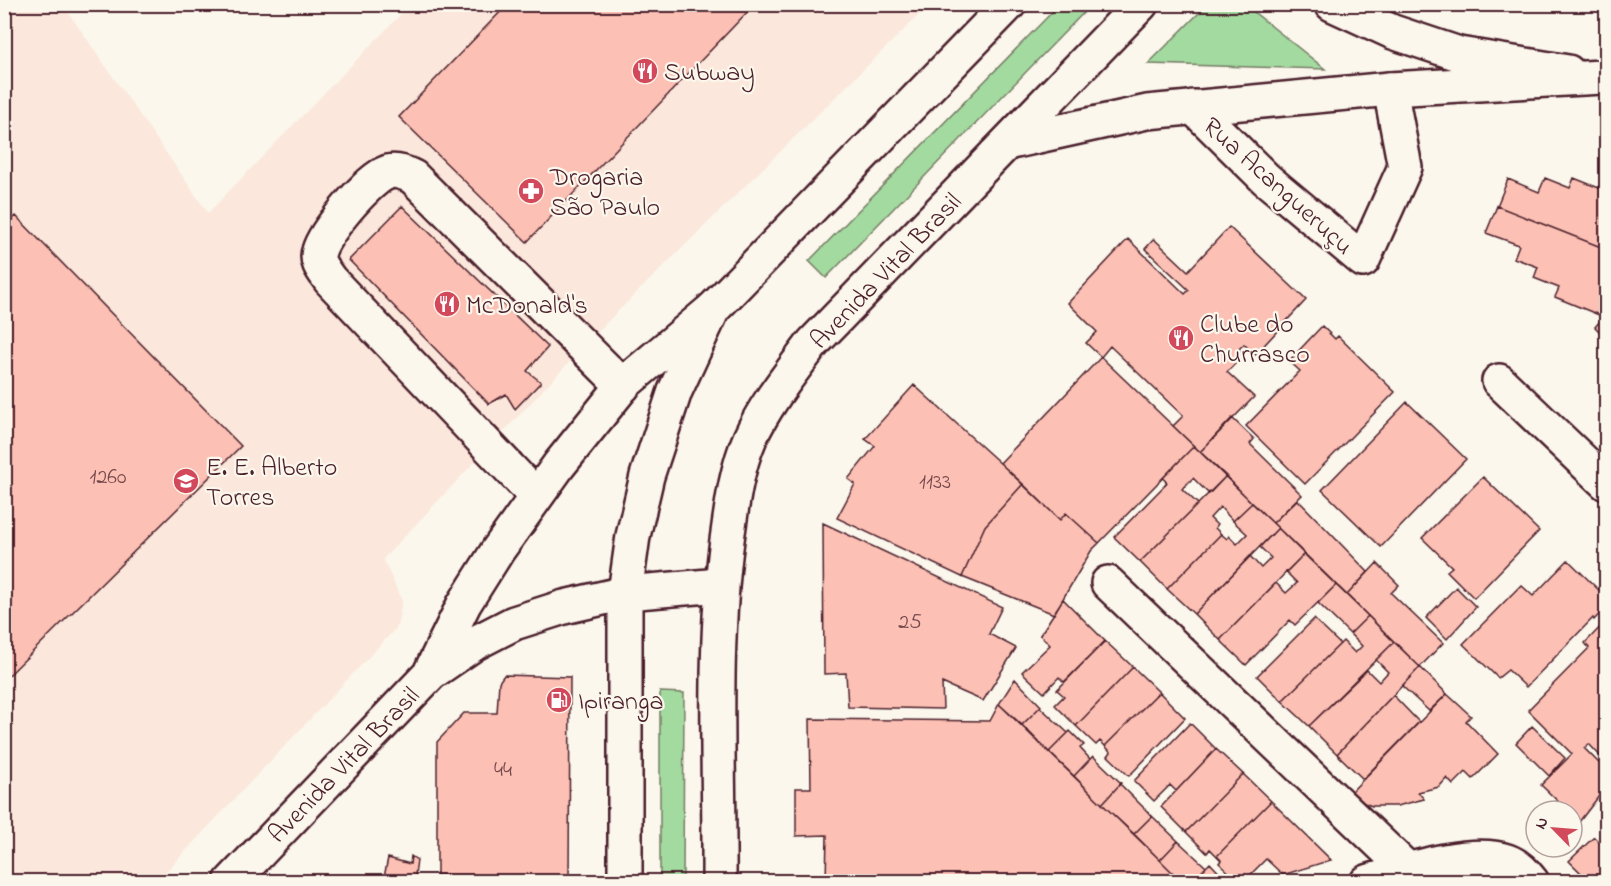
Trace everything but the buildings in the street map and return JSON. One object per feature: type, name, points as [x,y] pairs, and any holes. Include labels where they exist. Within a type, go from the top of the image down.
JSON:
[{"type":"main road","name":"Avenida Vital Brasil","points":[[431,673],[464,604],[536,496],[623,386],[713,309],[1009,4]]},
{"type":"main road","name":"Avenida Vital Brasil","points":[[719,882],[718,652],[721,585],[738,472],[750,438],[773,394],[813,343],[1140,4]]},
{"type":"main road","points":[[1332,4],[1393,32],[1459,54],[1604,77]]},
{"type":"main road","points":[[1007,143],[1147,112],[1390,89],[1604,77]]},
{"type":"main road","name":"Rua Acangueruçu","points":[[1193,107],[1266,179],[1363,261],[1405,167],[1390,89]]},
{"type":"main road","points":[[536,496],[330,280],[320,266],[318,252],[341,216],[369,184],[387,172],[404,172],[412,177],[623,386]]},
{"type":"main road","name":"Avenida Vital Brasil","points":[[231,882],[431,673],[475,643],[514,623],[564,607],[626,593],[633,536],[647,476],[675,391],[713,309]]},
{"type":"main road","points":[[1499,381],[1606,483]]},
{"type":"main road","points":[[1108,583],[1408,870]]},
{"type":"main road","points":[[625,882],[626,593],[721,585]]},
{"type":"main road","points":[[1367,882],[1454,860],[1488,857],[1508,861],[1522,870],[1532,882]]},
{"type":"shaded area","points":[[5,5],[63,5],[208,213],[410,5],[929,5],[610,319],[383,559],[402,601],[397,627],[157,881],[5,882]]},
{"type":"green space","points":[[1059,5],[1091,5],[826,278],[809,261]]},
{"type":"green space","points":[[1207,5],[1245,5],[1325,69],[1148,64]]},
{"type":"green space","points":[[660,692],[684,693],[683,881],[660,881]]},
{"type":"place","name":"Subway","points":[[645,71]]},
{"type":"place","name":"Drogaria São Paulo","points":[[531,191]]},
{"type":"place","name":"McDonald's","points":[[447,304]]},
{"type":"place","name":"Clube do Churrasco","points":[[1181,338]]},
{"type":"place","name":"E. E. Alberto Torres","points":[[186,481]]},
{"type":"place","name":"Ipiranga","points":[[559,700]]}]
